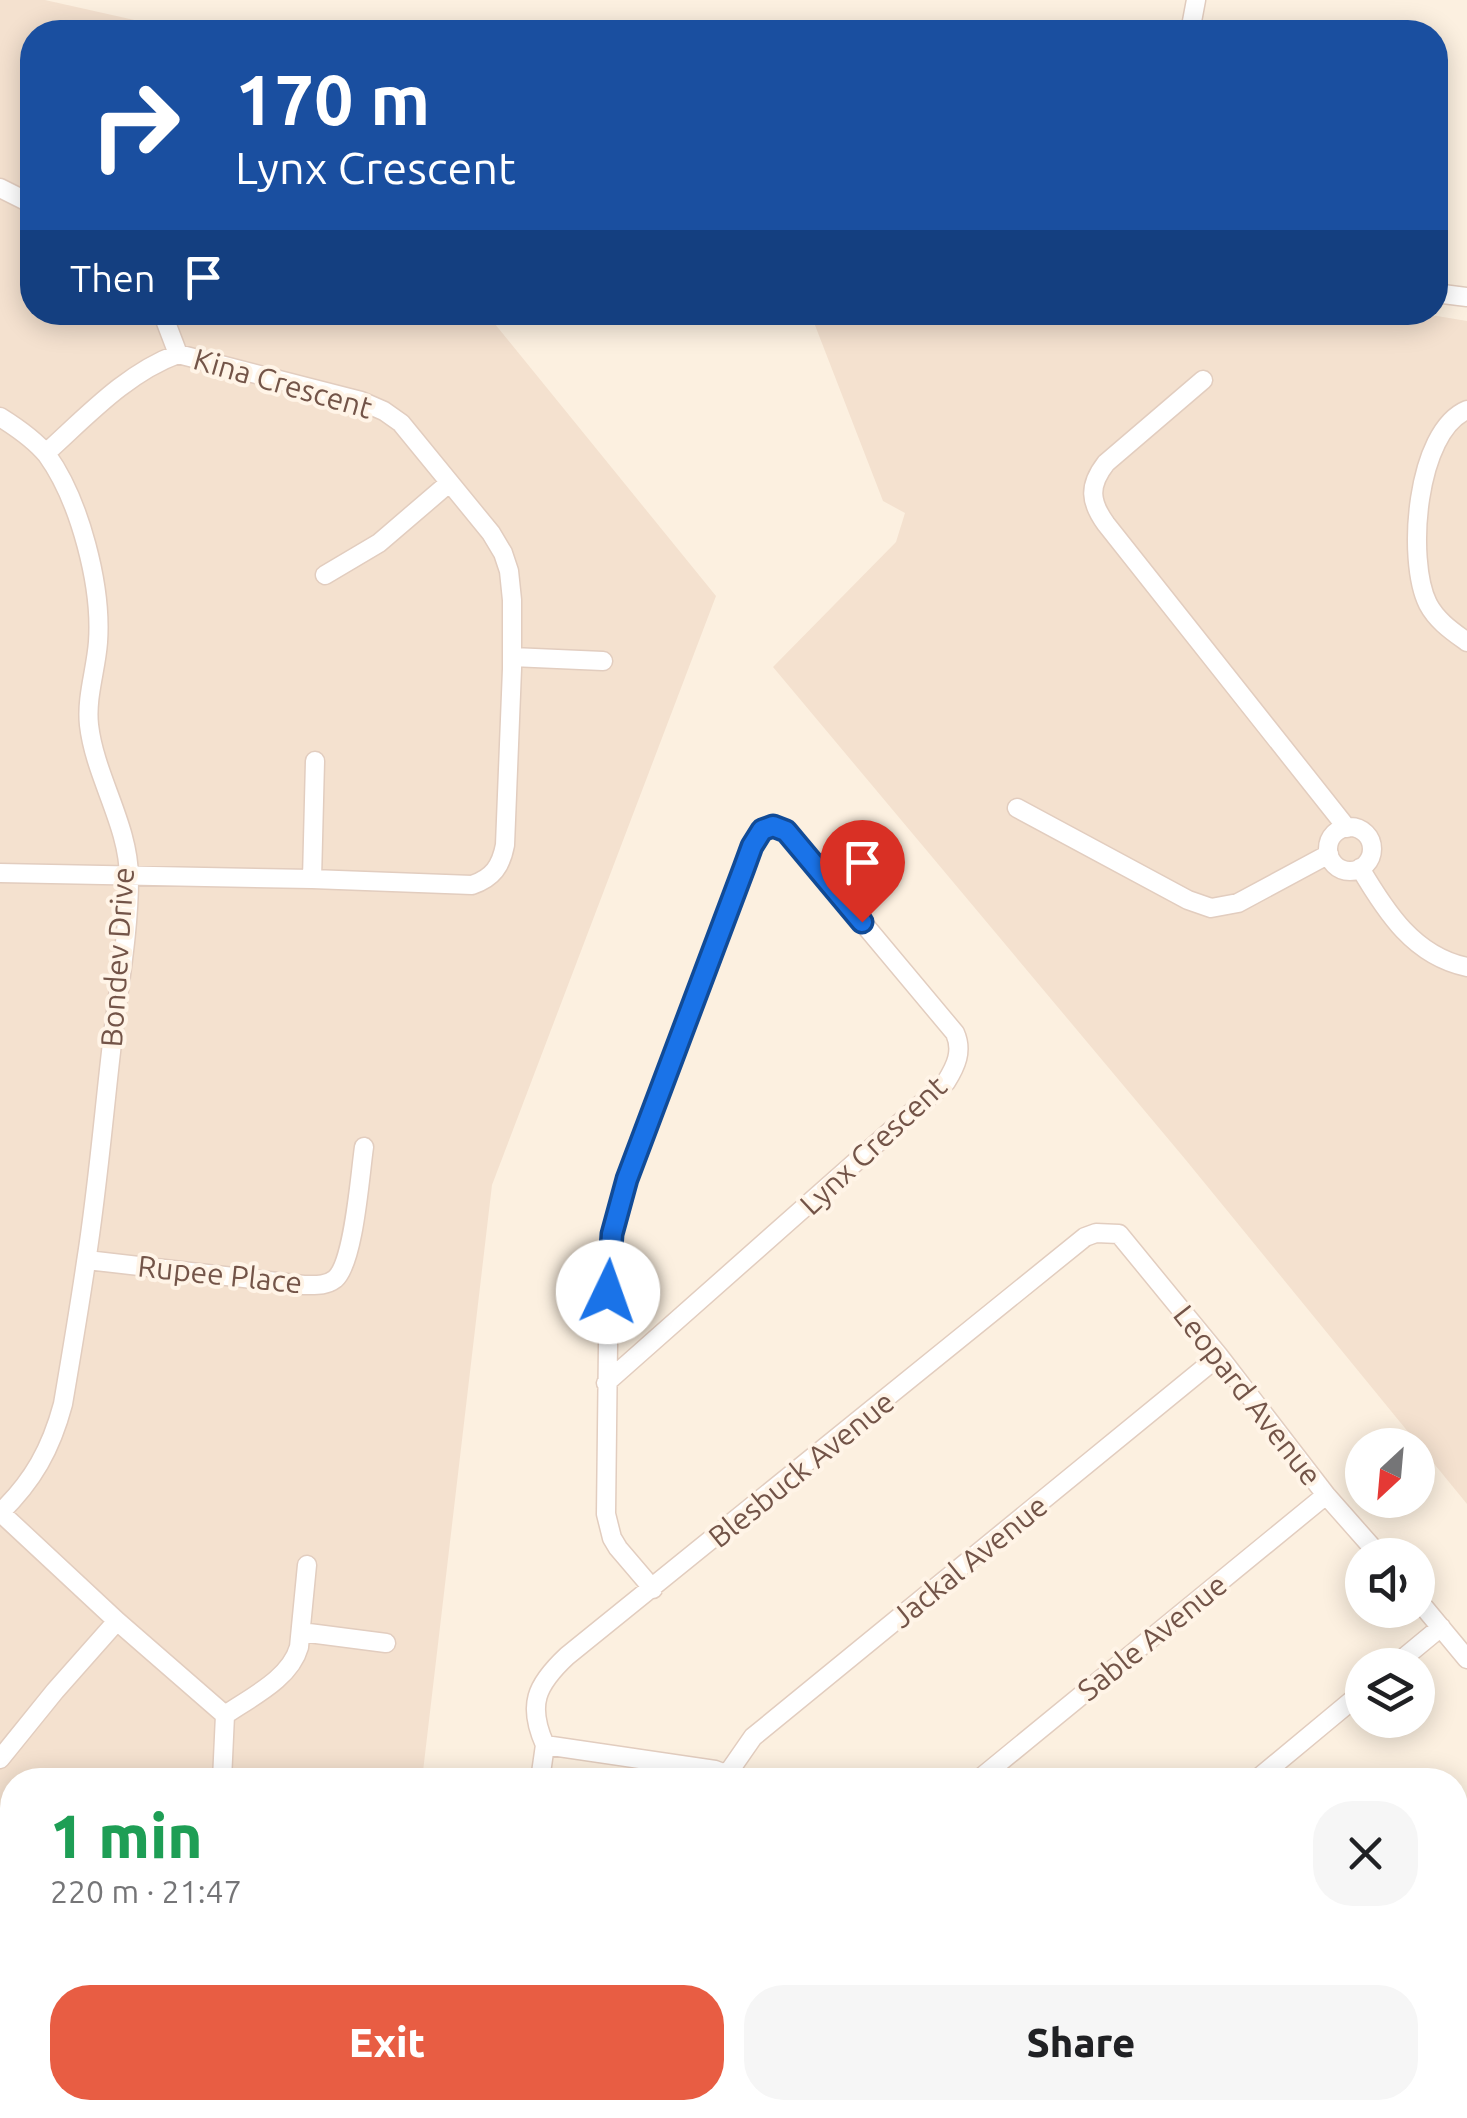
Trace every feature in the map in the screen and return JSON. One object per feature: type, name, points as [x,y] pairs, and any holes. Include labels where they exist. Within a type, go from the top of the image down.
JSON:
[{"type":"street","points":[[167,325],[178,354]]},
{"type":"street","name":"Kina Crescent","points":[[0,872],[472,885],[486,880],[502,862],[504,845],[512,657],[509,571],[504,553],[491,533],[402,423],[373,406],[333,393],[178,354],[139,374],[46,453]]},
{"type":"street","points":[[1203,380],[1106,463],[1096,481],[1094,504],[1346,828]]},
{"type":"street","points":[[1467,410],[1453,418],[1444,432],[1421,487],[1417,550],[1418,571],[1429,606],[1439,620],[1467,642]]},
{"type":"street","name":"Bondev Drive","points":[[0,417],[46,453],[68,493],[87,542],[99,638],[88,721],[97,767],[116,818],[129,875],[87,1260],[63,1404],[38,1470],[0,1513]]},
{"type":"street","points":[[325,575],[379,544],[450,483]]},
{"type":"street","points":[[512,657],[603,661]]},
{"type":"street","points":[[312,879],[315,762]]},
{"type":"street","points":[[1018,808],[1188,900],[1210,908],[1238,903],[1328,854]]},
{"type":"street","name":"Lynx Crescent","points":[[606,1383],[946,1082],[955,1067],[959,1042],[955,1033],[786,831],[773,826],[762,830],[752,846],[623,1193],[612,1234],[606,1383],[608,1528],[618,1548],[652,1589]]},
{"type":"street","points":[[1346,828],[1361,831],[1371,842],[1370,857],[1360,868],[1341,869],[1328,854],[1330,840],[1346,828]]},
{"type":"street","points":[[1360,868],[1379,900],[1410,938],[1442,960],[1467,967]]},
{"type":"street","name":"Rupee Place","points":[[87,1260],[304,1284],[331,1282],[339,1275],[351,1240],[364,1147]]},
{"type":"street","name":"Leopard Avenue","points":[[1118,1234],[1364,1538]]},
{"type":"street","name":"Blesbuck Avenue","points":[[542,1768],[545,1745],[534,1712],[541,1686],[550,1672],[1085,1237],[1118,1234]]},
{"type":"street","name":"Jackal Avenue","points":[[730,1768],[753,1737],[1219,1356]]},
{"type":"street","name":"Sable Avenue","points":[[993,1768],[1326,1494]]},
{"type":"street","points":[[0,1513],[224,1714]]},
{"type":"street","points":[[224,1714],[290,1667],[296,1658],[307,1565]]},
{"type":"street","points":[[1435,1620],[1467,1659]]},
{"type":"street","points":[[0,1758],[117,1621]]},
{"type":"street","points":[[1416,1648],[1441,1627]]},
{"type":"street","points":[[301,1632],[386,1643]]},
{"type":"street","points":[[1270,1768],[1345,1706]]},
{"type":"street","points":[[222,1768],[224,1714]]},
{"type":"street","points":[[545,1745],[678,1768]]},
{"type":"shaded area","points":[[0,0],[45,0],[134,20],[20,20],[20,325],[496,325],[716,596],[492,1185],[423,1768],[0,1768]]},
{"type":"shaded area","points":[[1448,318],[1467,321],[1467,1504],[1435,1465],[1435,1428],[1405,1428],[773,667],[896,542],[905,513],[883,501],[815,325],[1448,325]]},
{"type":"route","points":[[608,1292],[612,1234],[627,1179],[752,846],[762,830],[773,826],[786,831],[862,922]]}]
